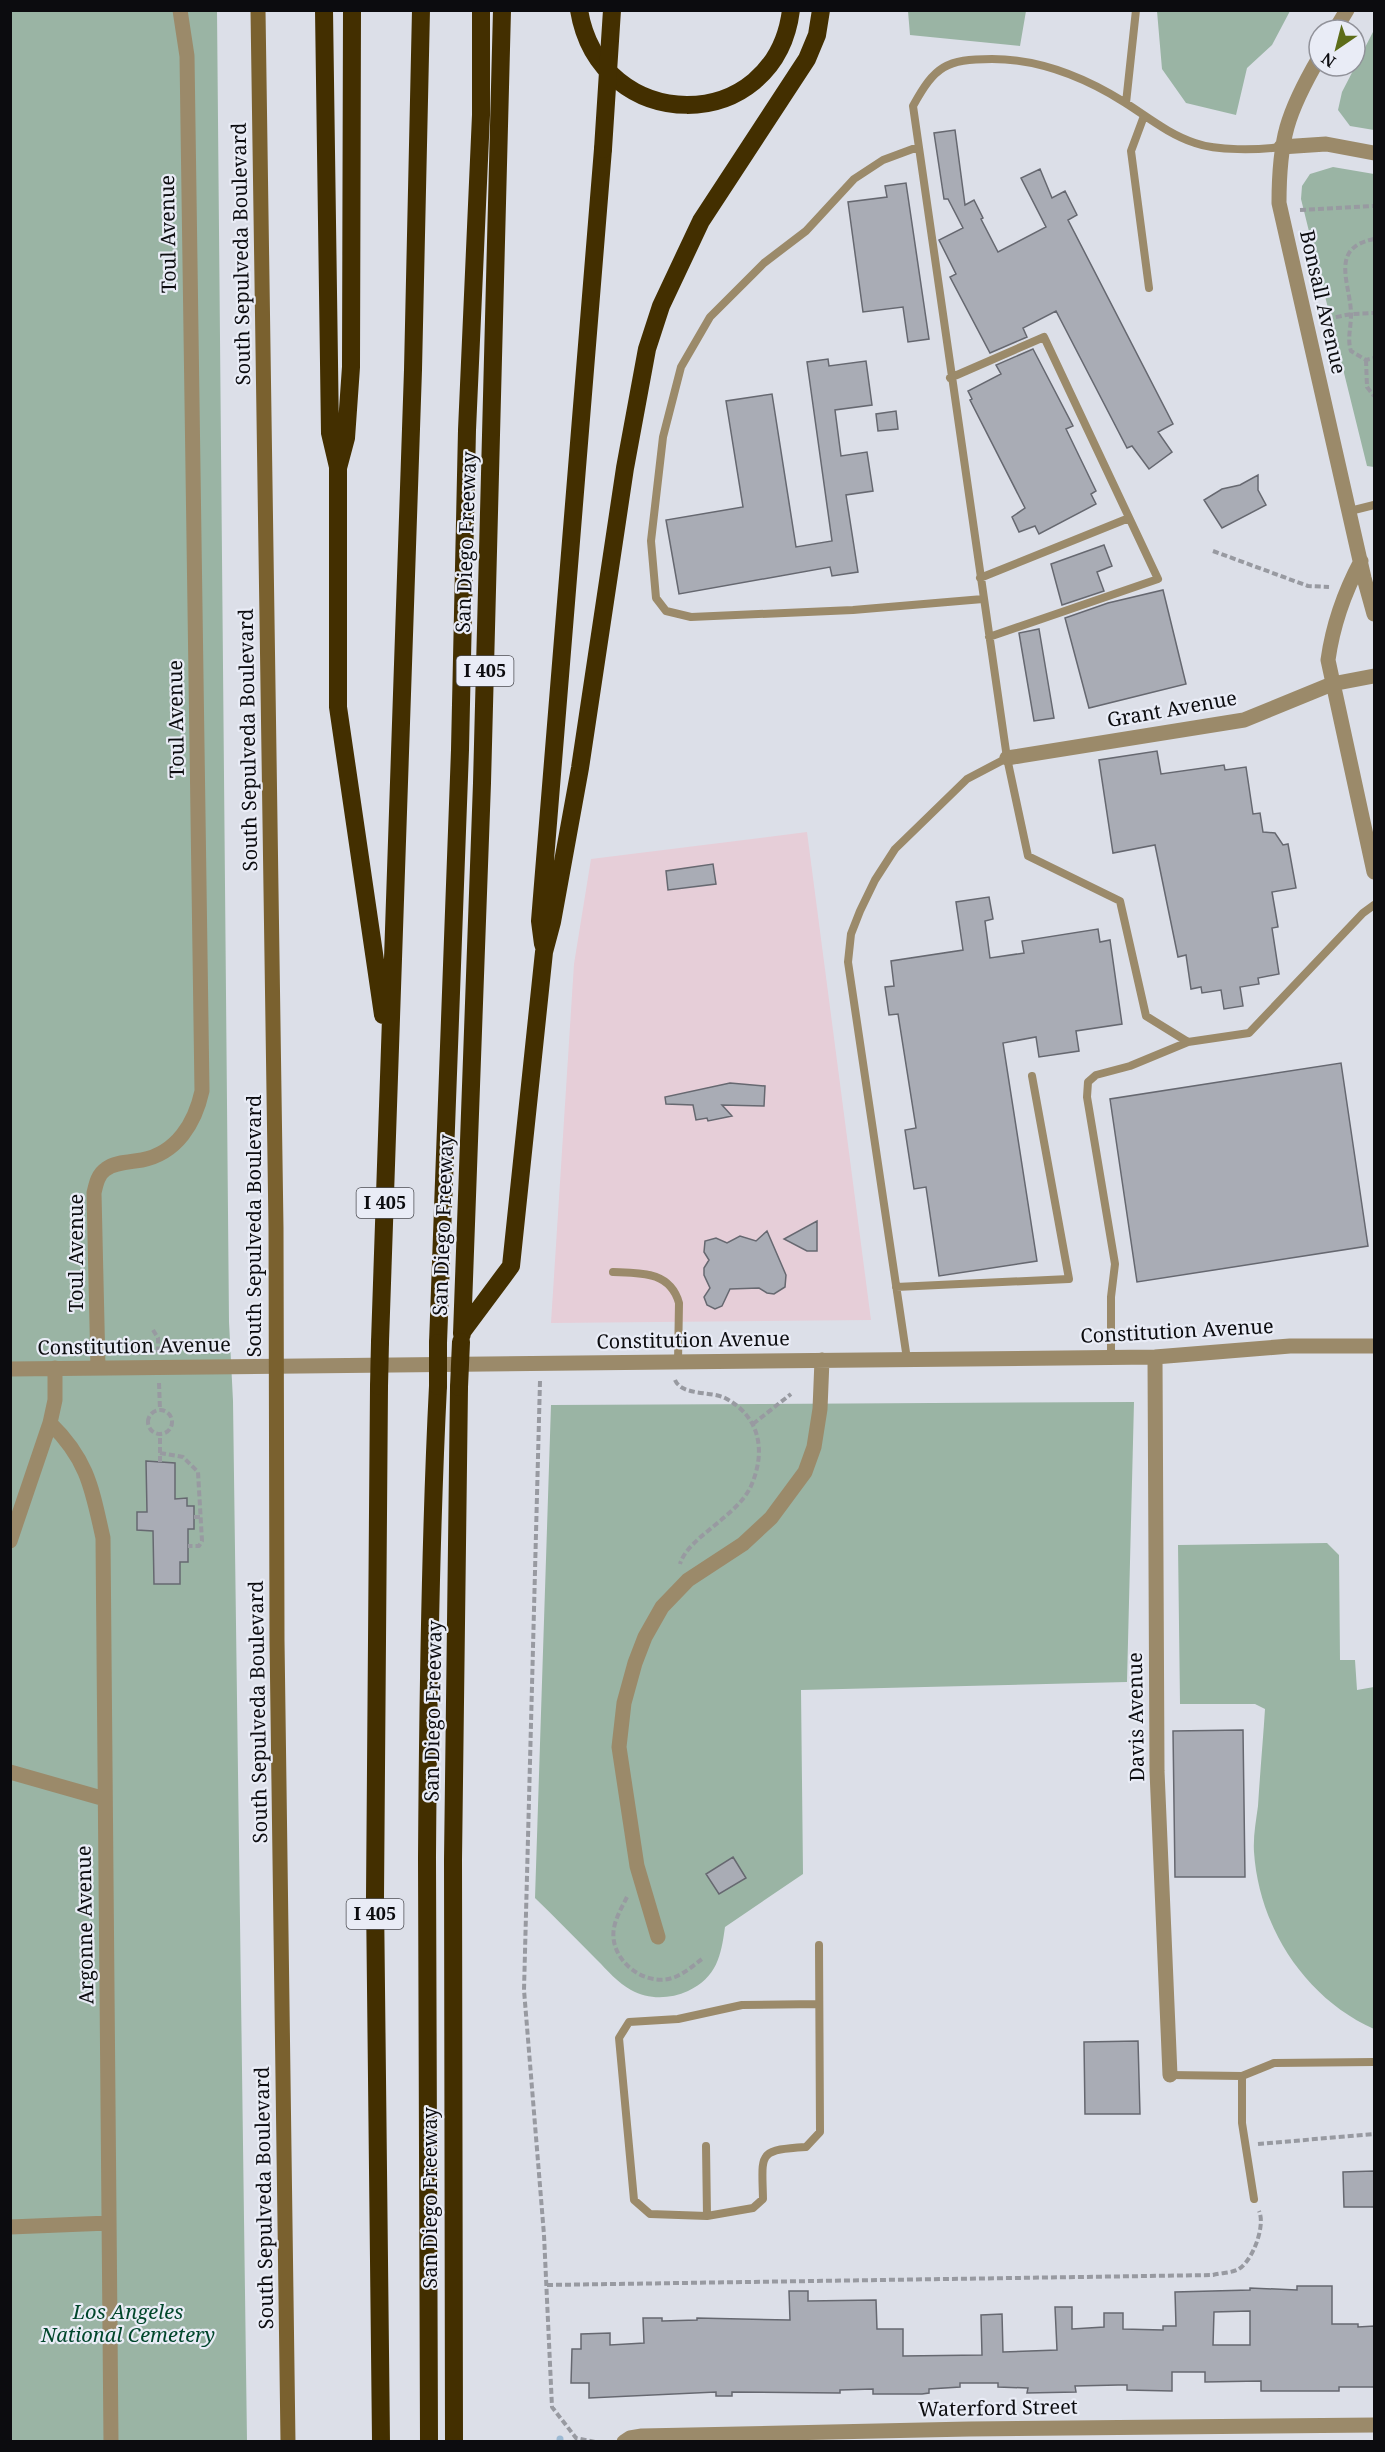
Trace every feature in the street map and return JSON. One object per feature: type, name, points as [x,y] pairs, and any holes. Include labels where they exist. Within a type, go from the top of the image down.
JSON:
[{"type":"highway","points":[[324,10],[330,438],[338,468],[338,707],[390,1064]]},
{"type":"highway","points":[[338,468],[346,438],[351,367],[352,10]]},
{"type":"highway","name":"I 405","points":[[381,2442],[375,1897],[379,1386],[413,370],[421,10]]},
{"type":"highway","points":[[429,2442],[426,2028],[433,1484],[460,750],[467,430],[481,115],[481,10]]},
{"type":"highway","name":"San Diego Freeway","points":[[454,2442],[453,1908],[459,1387],[482,771],[502,10]]},
{"type":"highway","points":[[579,10],[587,42],[598,62],[623,85],[642,96],[668,104],[693,106],[715,102],[737,93],[770,65],[789,25],[791,10]]},
{"type":"highway","points":[[544,952],[540,921],[542,888],[603,149],[612,10]]},
{"type":"highway","points":[[461,1337],[511,1266],[544,952],[552,922],[580,768],[632,426],[647,349],[661,306],[701,221],[807,59],[816,35],[821,10]]},
{"type":"main road","name":"South Sepulveda Boulevard","points":[[258,10],[276,1216],[279,1773],[288,2442]]},
{"type":"street","name":"Toul Avenue","points":[[98,1368],[93,1193],[97,1180],[106,1168],[150,1158],[173,1145],[189,1129],[198,1110],[202,1091],[187,56],[180,10]]},
{"type":"street","name":"Bonsall Avenue","points":[[1309,78],[1289,117],[1281,147],[1279,203],[1374,614]]},
{"type":"street","points":[[1281,147],[1326,144],[1374,153]]},
{"type":"street","points":[[1360,561],[1333,627],[1328,660],[1374,872]]},
{"type":"street","name":"Grant Avenue","points":[[1007,758],[1244,720],[1332,684],[1374,675]]},
{"type":"street","name":"Constitution Avenue","points":[[10,1369],[540,1363],[676,1369],[822,1360],[1155,1357],[1290,1346],[1374,1346]]},
{"type":"street","name":"Davis Avenue","points":[[1155,1357],[1157,1771],[1170,2075]]},
{"type":"street","points":[[658,1937],[637,1866],[619,1747],[624,1703],[635,1663],[645,1637],[662,1607],[688,1580],[743,1544],[771,1518],[806,1472],[814,1447],[820,1409],[822,1360]]},
{"type":"street","points":[[10,1541],[50,1423],[55,1400],[55,1368]]},
{"type":"street","name":"Argonne Avenue","points":[[50,1423],[70,1442],[86,1470],[103,1538],[111,2442]]},
{"type":"street","points":[[10,1772],[105,1799]]},
{"type":"street","points":[[10,2227],[109,2223]]},
{"type":"street","name":"Waterford Street","points":[[624,2442],[630,2438],[642,2436],[970,2435],[1374,2425]]},
{"type":"lane","points":[[1126,103],[1136,10]]},
{"type":"lane","points":[[1188,1042],[1146,1016],[1119,901],[1028,856],[1007,758],[950,378],[913,106],[927,80],[943,67],[962,59],[1014,59],[1070,73],[1126,103],[1163,129],[1197,144],[1255,150],[1281,147]]},
{"type":"lane","points":[[1144,116],[1131,151],[1149,288]]},
{"type":"lane","points":[[918,147],[883,160],[854,179],[806,231],[764,263],[710,317],[681,367],[663,437],[651,541],[656,598],[666,611],[691,617],[853,610],[983,599]]},
{"type":"lane","points":[[950,378],[1044,337],[1158,579],[989,637]]},
{"type":"lane","points":[[1350,512],[1374,505]]},
{"type":"lane","points":[[980,578],[1129,518]]},
{"type":"lane","points":[[907,1359],[848,962],[851,934],[875,880],[895,849],[968,779],[1007,758]]},
{"type":"lane","points":[[1111,1358],[1111,1297],[1115,1264],[1087,1097],[1088,1082],[1096,1075],[1130,1066],[1188,1042],[1249,1033],[1374,905]]},
{"type":"lane","points":[[896,1287],[1069,1279],[1032,1076]]},
{"type":"lane","points":[[613,1272],[655,1274],[670,1285],[676,1293],[679,1303],[676,1369]]},
{"type":"lane","points":[[819,1944],[820,2132],[806,2147],[776,2149],[768,2153],[762,2161],[763,2199],[753,2208],[707,2216],[650,2214],[634,2200],[619,2038],[629,2022],[678,2019],[742,2005],[819,2004]]},
{"type":"lane","points":[[1170,2075],[1242,2076],[1274,2063],[1374,2062]]},
{"type":"lane","points":[[1242,2076],[1242,2123],[1254,2199]]},
{"type":"lane","points":[[706,2146],[707,2216]]},
{"type":"path","points":[[1300,210],[1374,206]]},
{"type":"path","points":[[1374,239],[1361,242],[1352,248],[1347,256],[1344,275],[1351,314],[1348,342],[1351,351],[1366,360],[1374,358]]},
{"type":"path","points":[[1326,320],[1351,314],[1374,313]]},
{"type":"path","points":[[1366,360],[1367,387],[1374,396]]},
{"type":"path","points":[[1213,551],[1308,586],[1330,587]]},
{"type":"path","points":[[540,1363],[524,1990],[547,2285],[552,2407],[576,2438],[595,2442]]},
{"type":"path","points":[[159,1367],[160,1410]]},
{"type":"path","points":[[676,1369],[677,1384],[683,1389],[725,1398],[737,1407],[753,1424],[760,1449],[756,1476],[748,1492],[726,1517],[683,1554],[679,1568]]},
{"type":"path","points":[[753,1424],[791,1394]]},
{"type":"path","points":[[160,1410],[168,1412],[172,1424],[168,1431],[160,1434],[153,1431],[148,1422],[153,1412],[160,1410]]},
{"type":"path","points":[[160,1434],[160,1462]]},
{"type":"path","points":[[160,1453],[178,1455],[194,1466],[198,1472],[201,1544],[188,1546]]},
{"type":"path","points":[[194,1517],[200,1517]]},
{"type":"path","points":[[627,1891],[627,1897],[614,1928],[615,1944],[621,1959],[636,1973],[663,1979],[673,1978],[702,1959]]},
{"type":"path","points":[[1245,2146],[1374,2134]]},
{"type":"path","points":[[547,2285],[1213,2275],[1236,2270],[1246,2264],[1260,2233],[1261,2215],[1254,2199]]},
{"type":"shaded area","points":[[807,832],[871,1320],[551,1323],[574,964],[591,859]]},
{"type":"green space","points":[[908,10],[1026,11],[1020,46],[910,35]]},
{"type":"green space","points":[[1157,10],[1290,11],[1272,45],[1247,68],[1236,115],[1186,103],[1162,69]]},
{"type":"green space","name":"Los Angeles National Cemetery","points":[[11,11],[217,11],[229,1322],[233,1401],[247,2441],[11,2442]]},
{"type":"green space","points":[[1374,30],[1374,130],[1350,126],[1338,110],[1342,92],[1349,78],[1367,78],[1367,44]]},
{"type":"green space","points":[[1333,167],[1374,174],[1374,467],[1367,466],[1301,199],[1302,186],[1310,174]]},
{"type":"green space","points":[[1134,1402],[1127,1682],[801,1690],[803,1874],[725,1927],[716,1965],[698,1985],[681,1994],[652,1997],[626,1987],[535,1898],[551,1405]]},
{"type":"green space","points":[[1327,1543],[1339,1555],[1340,1660],[1355,1660],[1357,1690],[1374,1687],[1374,2029],[1349,2016],[1307,1979],[1290,1957],[1276,1933],[1265,1907],[1258,1880],[1254,1846],[1265,1709],[1255,1704],[1180,1704],[1178,1545]]},
{"type":"building","points":[[955,130],[965,205],[974,200],[998,252],[1046,227],[1021,178],[1040,169],[1052,198],[1065,191],[1077,215],[1068,220],[1173,424],[1158,432],[1172,452],[1149,469],[1132,446],[1127,448],[1056,311],[1023,328],[1027,337],[990,353],[950,277],[956,274],[939,240],[963,228],[948,199],[944,199],[934,133]]},
{"type":"building","points":[[906,183],[929,339],[908,342],[903,307],[863,312],[848,202],[887,197],[885,186]]},
{"type":"building","points":[[1033,349],[1073,426],[1066,429],[1096,491],[1091,494],[1096,504],[1039,534],[1035,526],[1019,532],[1012,517],[1025,508],[970,400],[972,399],[968,391],[1001,374],[996,365]]},
{"type":"building","points":[[828,359],[829,366],[866,361],[872,405],[835,410],[841,456],[867,452],[873,491],[846,495],[858,572],[832,576],[830,567],[679,594],[666,520],[743,507],[726,401],[772,394],[796,547],[832,541],[807,362]]},
{"type":"building","points":[[896,411],[898,429],[878,431],[876,414]]},
{"type":"building","points":[[1258,475],[1258,490],[1266,505],[1222,528],[1204,500],[1222,489],[1240,485]]},
{"type":"building","points":[[1104,545],[1112,566],[1097,572],[1104,591],[1062,605],[1051,564]]},
{"type":"building","points":[[1163,590],[1186,684],[1089,708],[1065,618],[1108,603]]},
{"type":"building","points":[[1039,629],[1054,718],[1034,721],[1019,633]]},
{"type":"building","points":[[1157,751],[1161,774],[1224,765],[1225,770],[1246,767],[1253,814],[1260,813],[1263,832],[1275,833],[1283,845],[1288,844],[1296,888],[1272,892],[1278,927],[1272,928],[1279,974],[1258,978],[1259,984],[1240,987],[1243,1006],[1224,1009],[1221,990],[1202,993],[1201,987],[1191,989],[1186,955],[1178,957],[1155,845],[1113,853],[1099,760]]},
{"type":"building","points":[[713,864],[716,884],[668,890],[666,871]]},
{"type":"building","points":[[989,897],[993,919],[985,921],[990,958],[1024,953],[1022,941],[1098,929],[1100,942],[1110,940],[1122,1024],[1076,1031],[1079,1051],[1039,1057],[1036,1037],[1003,1043],[1037,1261],[939,1276],[926,1187],[914,1189],[905,1130],[916,1128],[898,1014],[889,1015],[885,987],[894,986],[891,961],[963,950],[956,902]]},
{"type":"building","points":[[1341,1063],[1368,1246],[1137,1282],[1110,1099]]},
{"type":"building","points":[[730,1083],[765,1086],[764,1106],[722,1105],[732,1116],[708,1121],[707,1118],[696,1120],[693,1105],[666,1104],[665,1097]]},
{"type":"building","points":[[817,1221],[817,1251],[807,1251],[784,1239]]},
{"type":"building","points":[[767,1231],[786,1275],[785,1287],[774,1294],[759,1288],[730,1289],[722,1306],[715,1309],[707,1305],[704,1297],[710,1288],[704,1275],[704,1268],[709,1260],[704,1252],[705,1241],[716,1238],[727,1243],[740,1236],[756,1241]]},
{"type":"building","points":[[146,1461],[175,1463],[175,1499],[187,1498],[187,1506],[194,1506],[194,1529],[188,1529],[188,1562],[180,1562],[180,1584],[154,1584],[153,1531],[137,1530],[137,1512],[147,1512]]},
{"type":"building","points":[[1243,1730],[1245,1877],[1175,1877],[1173,1731]]},
{"type":"building","points":[[733,1857],[746,1878],[719,1894],[706,1874]]},
{"type":"building","points":[[1138,2041],[1140,2114],[1085,2114],[1084,2042]]},
{"type":"building","points":[[1374,2171],[1374,2207],[1344,2207],[1343,2172]]},
{"type":"building","points":[[1297,2286],[1332,2286],[1332,2324],[1374,2326],[1374,2387],[1339,2387],[1339,2391],[1261,2391],[1261,2381],[1205,2382],[1205,2372],[1172,2372],[1172,2391],[1127,2390],[1127,2385],[1118,2385],[1075,2386],[1076,2392],[1027,2393],[1028,2388],[998,2387],[998,2383],[960,2383],[960,2387],[929,2389],[929,2393],[922,2394],[873,2394],[873,2389],[840,2390],[840,2393],[732,2392],[732,2396],[716,2396],[716,2392],[589,2398],[589,2383],[571,2383],[572,2349],[581,2349],[581,2334],[610,2333],[610,2345],[644,2343],[643,2318],[662,2318],[662,2321],[697,2320],[697,2318],[790,2320],[789,2291],[808,2291],[808,2301],[876,2300],[877,2329],[903,2329],[903,2356],[982,2355],[981,2315],[1002,2314],[1003,2352],[1057,2350],[1055,2307],[1072,2307],[1072,2329],[1104,2327],[1104,2313],[1123,2313],[1123,2329],[1163,2330],[1163,2326],[1176,2326],[1175,2292],[1250,2290],[1250,2288],[1297,2290]],"holes":[[[1250,2311],[1250,2345],[1213,2345],[1214,2312]]]}]
